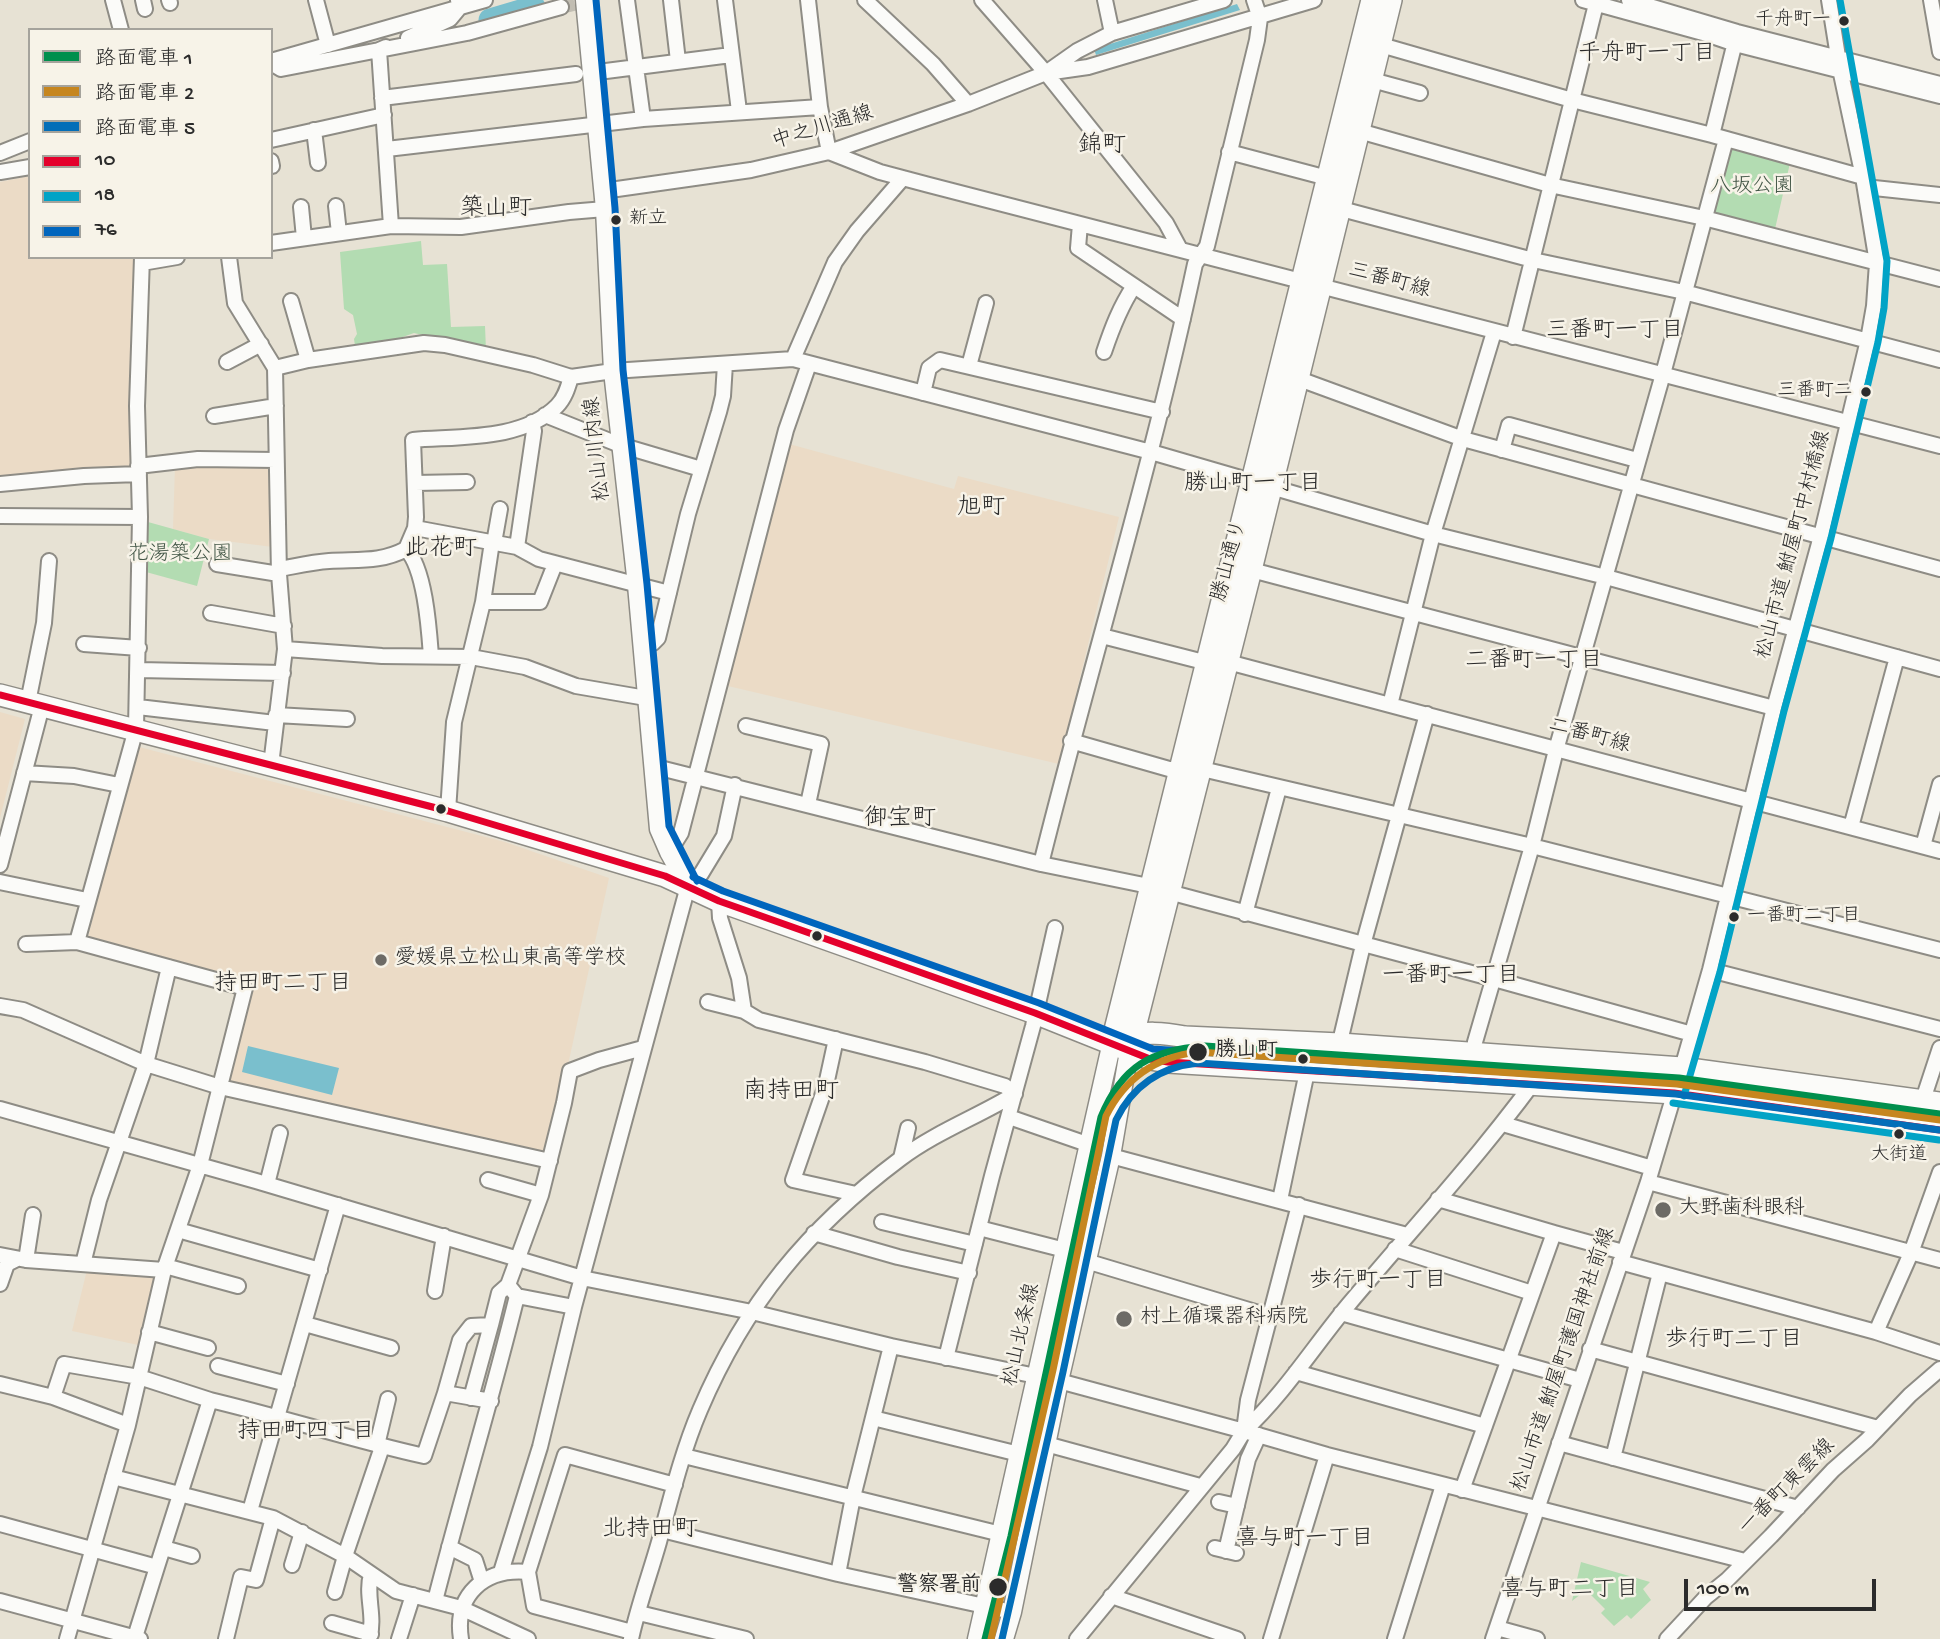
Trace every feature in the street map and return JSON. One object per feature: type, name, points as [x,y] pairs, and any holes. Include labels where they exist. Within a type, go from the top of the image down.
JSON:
[{"type":"highway","name":"勝山通り","points":[[1159,891],[1202,769],[1251,570],[1262,483],[1311,283],[1320,204],[1336,181],[1350,128],[1372,0]]},
{"type":"highway","name":"勝山通り","points":[[1350,128],[1372,80],[1391,0]]},
{"type":"highway","name":"勝山通り","points":[[1311,283],[1341,209],[1336,181]]},
{"type":"highway","name":"勝山通り","points":[[1125,1042],[1159,891],[1179,768],[1205,661],[1229,564],[1262,483]]},
{"type":"highway","points":[[0,695],[448,811],[665,876],[719,901],[1035,1013],[1125,1042],[1150,1059],[1674,1093],[1940,1130]]},
{"type":"highway","points":[[1125,1042],[1163,1033],[1185,1037],[1552,1058],[1682,1068],[1932,1102]]},
{"type":"main road","name":"松山川内線","points":[[585,0],[604,200],[620,445],[637,585],[659,829],[668,852],[688,886]]},
{"type":"main road","name":"松山北条線","points":[[977,1639],[1087,1144],[1125,1042]]},
{"type":"main road","points":[[1004,1639],[1012,1612],[1059,1381],[1111,1156],[1125,1042]]},
{"type":"street","points":[[113,0],[120,28]]},
{"type":"street","points":[[316,0],[328,45]]},
{"type":"street","points":[[273,61],[459,4],[485,0]]},
{"type":"street","points":[[627,0],[643,119]]},
{"type":"street","points":[[671,0],[678,61]]},
{"type":"street","points":[[725,0],[739,111]]},
{"type":"street","points":[[808,0],[820,107],[829,152]]},
{"type":"street","points":[[864,0],[933,64],[968,104]]},
{"type":"street","points":[[982,0],[1046,73],[1166,223],[1180,249]]},
{"type":"street","points":[[1105,0],[1112,33]]},
{"type":"street","name":"中之川通線","points":[[1046,73],[1077,51],[1112,33],[1224,0]]},
{"type":"street","points":[[1041,864],[1162,412],[1195,264],[1207,246],[1257,40],[1260,18],[1254,0]]},
{"type":"street","name":"中之川通線","points":[[273,243],[391,226],[461,227],[569,212],[604,200],[829,152],[968,104],[1046,73],[1088,67],[1314,0]]},
{"type":"street","points":[[1629,0],[1736,38]]},
{"type":"street","name":"松山市道 鮒屋町中村橋線","points":[[1674,1093],[1710,970],[1774,708],[1821,536],[1874,306],[1877,263],[1829,0]]},
{"type":"street","points":[[1513,337],[1573,100],[1592,1],[1703,33],[1940,84]]},
{"type":"street","points":[[1934,3],[1940,52]]},
{"type":"street","points":[[379,50],[450,19],[459,4]]},
{"type":"street","points":[[273,63],[281,69],[467,33],[561,8]]},
{"type":"street","points":[[1470,1079],[1472,1053],[1663,373],[1703,218],[1736,38]]},
{"type":"street","points":[[1381,45],[1573,100],[1719,137],[1864,182],[1940,195]]},
{"type":"street","points":[[379,50],[391,226]]},
{"type":"street","points":[[606,71],[731,55]]},
{"type":"street","points":[[1840,64],[1940,96]]},
{"type":"street","points":[[382,98],[576,74]]},
{"type":"street","points":[[1372,80],[1420,93]]},
{"type":"street","points":[[387,149],[643,119],[820,107]]},
{"type":"street","points":[[273,140],[384,115]]},
{"type":"street","points":[[1350,128],[1550,185],[1703,218],[1940,279]]},
{"type":"street","points":[[314,130],[318,163]]},
{"type":"street","points":[[0,152],[28,142]]},
{"type":"street","name":"三番町線","points":[[829,152],[880,172],[1940,446]]},
{"type":"street","points":[[1229,152],[1336,181]]},
{"type":"street","points":[[0,172],[28,167]]},
{"type":"street","points":[[793,359],[835,262],[857,231],[903,178]]},
{"type":"street","points":[[1320,204],[1533,260],[1684,292],[1940,360]]},
{"type":"street","points":[[336,206],[339,233]]},
{"type":"street","points":[[301,207],[304,238]]},
{"type":"street","points":[[1080,224],[1078,248],[1183,318]]},
{"type":"street","points":[[229,259],[235,303],[275,368],[279,572],[285,649],[271,765]]},
{"type":"street","points":[[77,942],[136,729],[140,517],[137,406],[142,260]]},
{"type":"street","points":[[1104,352],[1122,304],[1134,286]]},
{"type":"street","points":[[291,300],[307,360]]},
{"type":"street","points":[[969,366],[986,303]]},
{"type":"street","points":[[1390,705],[1433,534],[1494,332]]},
{"type":"street","points":[[275,368],[307,360],[425,343],[533,365],[572,377],[614,371],[793,359],[1151,452],[1433,534],[1795,628],[1940,669]]},
{"type":"street","points":[[227,362],[261,344]]},
{"type":"street","points":[[923,393],[929,368],[940,360],[1162,412]]},
{"type":"street","points":[[643,647],[658,638],[688,514],[723,396],[725,364]]},
{"type":"street","points":[[668,852],[681,833],[786,430],[809,364]]},
{"type":"street","points":[[1289,375],[1463,439],[1940,569]]},
{"type":"street","points":[[217,564],[279,572],[330,561],[368,561],[391,557],[406,549],[415,528],[413,440],[507,432],[538,419],[558,405],[567,392],[572,377]]},
{"type":"street","points":[[215,416],[276,406]]},
{"type":"street","points":[[538,419],[701,469]]},
{"type":"street","points":[[517,547],[538,419]]},
{"type":"street","points":[[1502,450],[1509,425],[1637,460]]},
{"type":"street","points":[[0,484],[139,470],[198,459],[276,460]]},
{"type":"street","points":[[415,483],[467,482]]},
{"type":"street","points":[[448,811],[454,722],[483,602],[500,509]]},
{"type":"street","points":[[0,516],[140,517]]},
{"type":"street","points":[[415,528],[517,547],[555,564],[669,593]]},
{"type":"street","points":[[406,549],[413,557],[427,608],[431,656]]},
{"type":"street","points":[[0,865],[24,773],[35,704],[48,561]]},
{"type":"street","points":[[483,602],[540,602],[555,564]]},
{"type":"street","points":[[1229,564],[1774,708]]},
{"type":"street","points":[[211,613],[284,626]]},
{"type":"street","name":"二番町線","points":[[1102,636],[1205,661],[1228,662],[1940,851]]},
{"type":"street","points":[[84,644],[139,648]]},
{"type":"street","points":[[285,649],[382,656],[471,657],[525,667],[576,686],[646,698]]},
{"type":"street","points":[[1851,827],[1897,657]]},
{"type":"street","points":[[139,670],[283,673]]},
{"type":"street","points":[[138,707],[275,719],[347,719]]},
{"type":"street","points":[[1333,1071],[1363,945],[1427,714]]},
{"type":"street","points":[[746,726],[821,744],[808,804]]},
{"type":"street","points":[[1072,741],[1169,769],[1202,769],[1532,846],[1940,950]]},
{"type":"street","points":[[652,766],[1041,864],[1139,884],[1692,1034]]},
{"type":"street","points":[[24,773],[74,776],[119,785]]},
{"type":"street","points":[[1923,846],[1940,784]]},
{"type":"street","points":[[501,1572],[540,1447],[574,1307],[688,886],[701,874],[724,836],[735,785]]},
{"type":"street","points":[[1245,914],[1279,788]]},
{"type":"street","points":[[0,882],[87,900]]},
{"type":"street","points":[[719,901],[720,918],[739,978],[744,1011]]},
{"type":"street","points":[[946,1358],[1055,928]]},
{"type":"street","points":[[26,944],[77,942],[245,988],[200,1165],[165,1268],[128,1425],[67,1639]]},
{"type":"street","points":[[82,1264],[99,1200],[146,1064],[169,967]]},
{"type":"street","points":[[1710,970],[1940,1029]]},
{"type":"street","points":[[708,1002],[744,1011],[759,1020],[952,1070],[1004,1086],[1015,1094]]},
{"type":"street","points":[[0,1006],[23,1010],[146,1064],[220,1087],[550,1161]]},
{"type":"street","points":[[836,1039],[826,1084],[793,1180],[856,1194]]},
{"type":"street","points":[[1280,1200],[1313,1043]]},
{"type":"street","points":[[435,1601],[491,1401],[517,1258],[541,1195],[570,1072],[599,1060],[643,1048]]},
{"type":"street","points":[[1914,1127],[1932,1102],[1940,1048]]},
{"type":"street","points":[[1077,1639],[1233,1449],[1244,1430],[1296,1372],[1341,1313],[1437,1199],[1503,1125],[1552,1058]]},
{"type":"street","name":"松山市道 鮒屋町護国神社前線","points":[[1495,1634],[1650,1175],[1674,1093]]},
{"type":"street","points":[[565,1455],[528,1572],[534,1606],[632,1636],[699,1411],[752,1312],[780,1270],[814,1233],[856,1194],[901,1158],[944,1130],[1015,1094]]},
{"type":"street","points":[[0,1109],[267,1184],[582,1278],[752,1312],[891,1346],[1036,1376]]},
{"type":"street","points":[[1009,1117],[1087,1144]]},
{"type":"street","points":[[1503,1125],[1650,1175],[1940,1260]]},
{"type":"street","points":[[901,1158],[908,1128]]},
{"type":"street","points":[[267,1184],[280,1133]]},
{"type":"street","points":[[1111,1156],[1407,1235]]},
{"type":"street","points":[[1876,1332],[1911,1253],[1940,1172]]},
{"type":"street","points":[[488,1180],[541,1195]]},
{"type":"street","points":[[1437,1199],[1554,1233],[1660,1273],[1876,1332],[1940,1353]]},
{"type":"street","points":[[250,1511],[338,1205]]},
{"type":"street","points":[[1244,1430],[1248,1400],[1299,1205]]},
{"type":"street","points":[[21,1259],[33,1215]]},
{"type":"street","points":[[882,1222],[975,1244]]},
{"type":"street","points":[[979,1228],[1065,1250]]},
{"type":"street","points":[[178,1230],[320,1270]]},
{"type":"street","points":[[814,1233],[898,1257],[969,1273]]},
{"type":"street","points":[[1462,1490],[1554,1233]]},
{"type":"street","points":[[435,1291],[444,1236]]},
{"type":"street","points":[[1395,1249],[1532,1293]]},
{"type":"street","points":[[0,1255],[82,1264],[165,1268],[238,1286]]},
{"type":"street","points":[[0,1284],[7,1264],[21,1259]]},
{"type":"street","points":[[1086,1261],[1269,1316]]},
{"type":"street","points":[[1613,1458],[1660,1273]]},
{"type":"street","points":[[471,1398],[499,1293],[512,1291],[574,1307]]},
{"type":"street","points":[[1341,1313],[1580,1380]]},
{"type":"street","points":[[304,1324],[391,1348]]},
{"type":"street","points":[[53,1397],[64,1364],[139,1377],[210,1401],[278,1416],[379,1446],[424,1456],[460,1340],[471,1326],[491,1325]]},
{"type":"street","points":[[149,1332],[208,1348]]},
{"type":"street","points":[[838,1574],[853,1497],[891,1346]]},
{"type":"street","points":[[1590,1349],[1878,1428]]},
{"type":"street","points":[[218,1366],[287,1384]]},
{"type":"street","name":"一番町東雲線","points":[[1667,1639],[1833,1470],[1940,1369]]},
{"type":"street","points":[[1296,1372],[1485,1426]]},
{"type":"street","points":[[1059,1381],[1327,1455],[1745,1561]]},
{"type":"street","points":[[0,1384],[53,1397],[128,1425]]},
{"type":"street","points":[[445,1393],[491,1401]]},
{"type":"street","points":[[335,1592],[379,1446],[388,1399]]},
{"type":"street","points":[[0,1601],[72,1619],[100,1633],[137,1638],[210,1401]]},
{"type":"street","points":[[873,1418],[1019,1454]]},
{"type":"street","points":[[1226,1551],[1248,1459],[1259,1435]]},
{"type":"street","points":[[1559,1443],[1798,1508]]},
{"type":"street","points":[[1046,1444],[1200,1486]]},
{"type":"street","points":[[540,1447],[675,1485]]},
{"type":"street","points":[[1271,1639],[1327,1455]]},
{"type":"street","points":[[684,1456],[1001,1534]]},
{"type":"street","points":[[113,1477],[273,1518],[345,1556],[396,1591],[461,1608],[528,1639]]},
{"type":"street","points":[[1395,1639],[1443,1485]]},
{"type":"street","points":[[1219,1502],[1237,1506]]},
{"type":"street","points":[[226,1639],[241,1577],[256,1580],[273,1518]]},
{"type":"street","points":[[0,1524],[158,1567]]},
{"type":"street","points":[[662,1530],[838,1574],[1012,1612]]},
{"type":"street","points":[[292,1565],[302,1532]]},
{"type":"street","points":[[164,1548],[192,1556]]},
{"type":"street","points":[[449,1548],[475,1560],[482,1582]]},
{"type":"street","points":[[461,1639],[458,1623],[461,1608],[469,1593],[501,1572],[528,1572]]},
{"type":"street","points":[[332,1623],[370,1637],[373,1612],[367,1588],[371,1574]]},
{"type":"street","points":[[399,1639],[413,1595]]},
{"type":"street","points":[[1111,1596],[1237,1639]]},
{"type":"street","points":[[639,1613],[746,1639]]},
{"type":"street","points":[[1495,1634],[1537,1639]]},
{"type":"shaded area","points":[[28,176],[28,259],[134,259],[134,464],[128,470],[0,478],[0,182]]},
{"type":"shaded area","points":[[789,444],[954,489],[958,476],[1119,517],[1059,764],[728,686]]},
{"type":"shaded area","points":[[265,463],[271,467],[273,547],[209,539],[173,529],[175,466]]},
{"type":"shaded area","points":[[0,712],[25,719],[0,818]]},
{"type":"shaded area","name":"愛媛県立松山東高等学校","points":[[139,747],[505,842],[609,878],[548,1156],[229,1083],[252,981],[88,938],[128,770]]},
{"type":"shaded area","points":[[87,1270],[159,1275],[143,1346],[72,1331]]},
{"type":"green space","name":"八坂公園","points":[[1734,147],[1790,163],[1775,229],[1715,214],[1713,210],[1729,150]]},
{"type":"green space","points":[[421,241],[423,265],[447,264],[451,327],[485,326],[486,350],[414,333],[394,340],[355,346],[354,339],[357,334],[353,315],[344,309],[340,252]]},
{"type":"green space","name":"花湯築公園","points":[[148,522],[209,539],[197,586],[146,572]]},
{"type":"green space","points":[[1581,1562],[1650,1582],[1643,1589],[1651,1600],[1631,1619],[1627,1615],[1614,1626],[1601,1613],[1605,1609],[1586,1590],[1572,1601]]},
{"type":"water","points":[[1237,4],[1240,10],[1096,55],[1094,49]]},
{"type":"water","points":[[248,1046],[339,1068],[332,1095],[242,1072]]},
{"type":"waterway","points":[[490,20],[534,7]]},
{"type":"tunnel","points":[[561,7],[590,0]]},
{"type":"tram line","name":"1","points":[[985,1639],[1011,1536],[1101,1117],[1119,1085],[1141,1064],[1169,1052],[1205,1046],[1679,1078],[1940,1114]]},
{"type":"tram line","name":"2","points":[[991,1639],[1053,1370],[1106,1116],[1132,1080],[1155,1064],[1198,1052],[1677,1084],[1940,1120]]},
{"type":"tram line","name":"5","points":[[1002,1639],[1063,1372],[1116,1120],[1139,1088],[1160,1074],[1198,1063],[1676,1094],[1939,1130]]},
{"type":"transit line","name":"76","points":[[596,0],[615,208],[623,370],[647,584],[669,826],[697,881]]},
{"type":"transit line","name":"18","points":[[1684,1096],[1720,972],[1784,711],[1831,538],[1884,308],[1887,261],[1840,0]]},
{"type":"transit line","name":"10","points":[[0,695],[448,811],[665,876],[719,901],[1035,1013],[1150,1059],[1674,1093],[1940,1130]]},
{"type":"transit line","name":"76","points":[[693,877],[723,891],[1039,1003],[1153,1049],[1675,1083],[1940,1119]]},
{"type":"transit line","name":"18","points":[[1673,1103],[1939,1140]]},
{"type":"place","name":"千舟町一","points":[[1844,21]]},
{"type":"place","name":"新立","points":[[616,220]]},
{"type":"place","name":"三番町二","points":[[1866,392]]},
{"type":"place","name":"一番町二丁目","points":[[1734,917]]},
{"type":"place","name":"愛媛県立松山東高等学校","points":[[381,960]]},
{"type":"place","name":"勝山町","points":[[1198,1052]]},
{"type":"place","name":"大街道","points":[[1899,1134]]},
{"type":"place","name":"大野歯科眼科","points":[[1663,1210]]},
{"type":"place","name":"村上循環器科病院","points":[[1124,1319]]},
{"type":"place","name":"警察署前","points":[[998,1587]]},
{"type":"district","name":"千舟町一丁目","points":[[1647,55]]},
{"type":"district","name":"錦町","points":[[1102,147]]},
{"type":"district","name":"築山町","points":[[496,210]]},
{"type":"district","name":"三番町一丁目","points":[[1615,332]]},
{"type":"district","name":"勝山町一丁目","points":[[1253,485]]},
{"type":"district","name":"旭町","points":[[981,509]]},
{"type":"district","name":"此花町","points":[[441,550]]},
{"type":"district","name":"二番町一丁目","points":[[1534,662]]},
{"type":"district","name":"御宝町","points":[[900,820]]},
{"type":"district","name":"一番町一丁目","points":[[1451,977]]},
{"type":"district","name":"持田町二丁目","points":[[283,985]]},
{"type":"district","name":"南持田町","points":[[791,1093]]},
{"type":"district","name":"歩行町一丁目","points":[[1378,1282]]},
{"type":"district","name":"歩行町二丁目","points":[[1734,1341]]},
{"type":"district","name":"持田町四丁目","points":[[306,1433]]},
{"type":"district","name":"北持田町","points":[[650,1531]]},
{"type":"district","name":"喜与町一丁目","points":[[1305,1540]]},
{"type":"district","name":"喜与町二丁目","points":[[1570,1591]]}]
